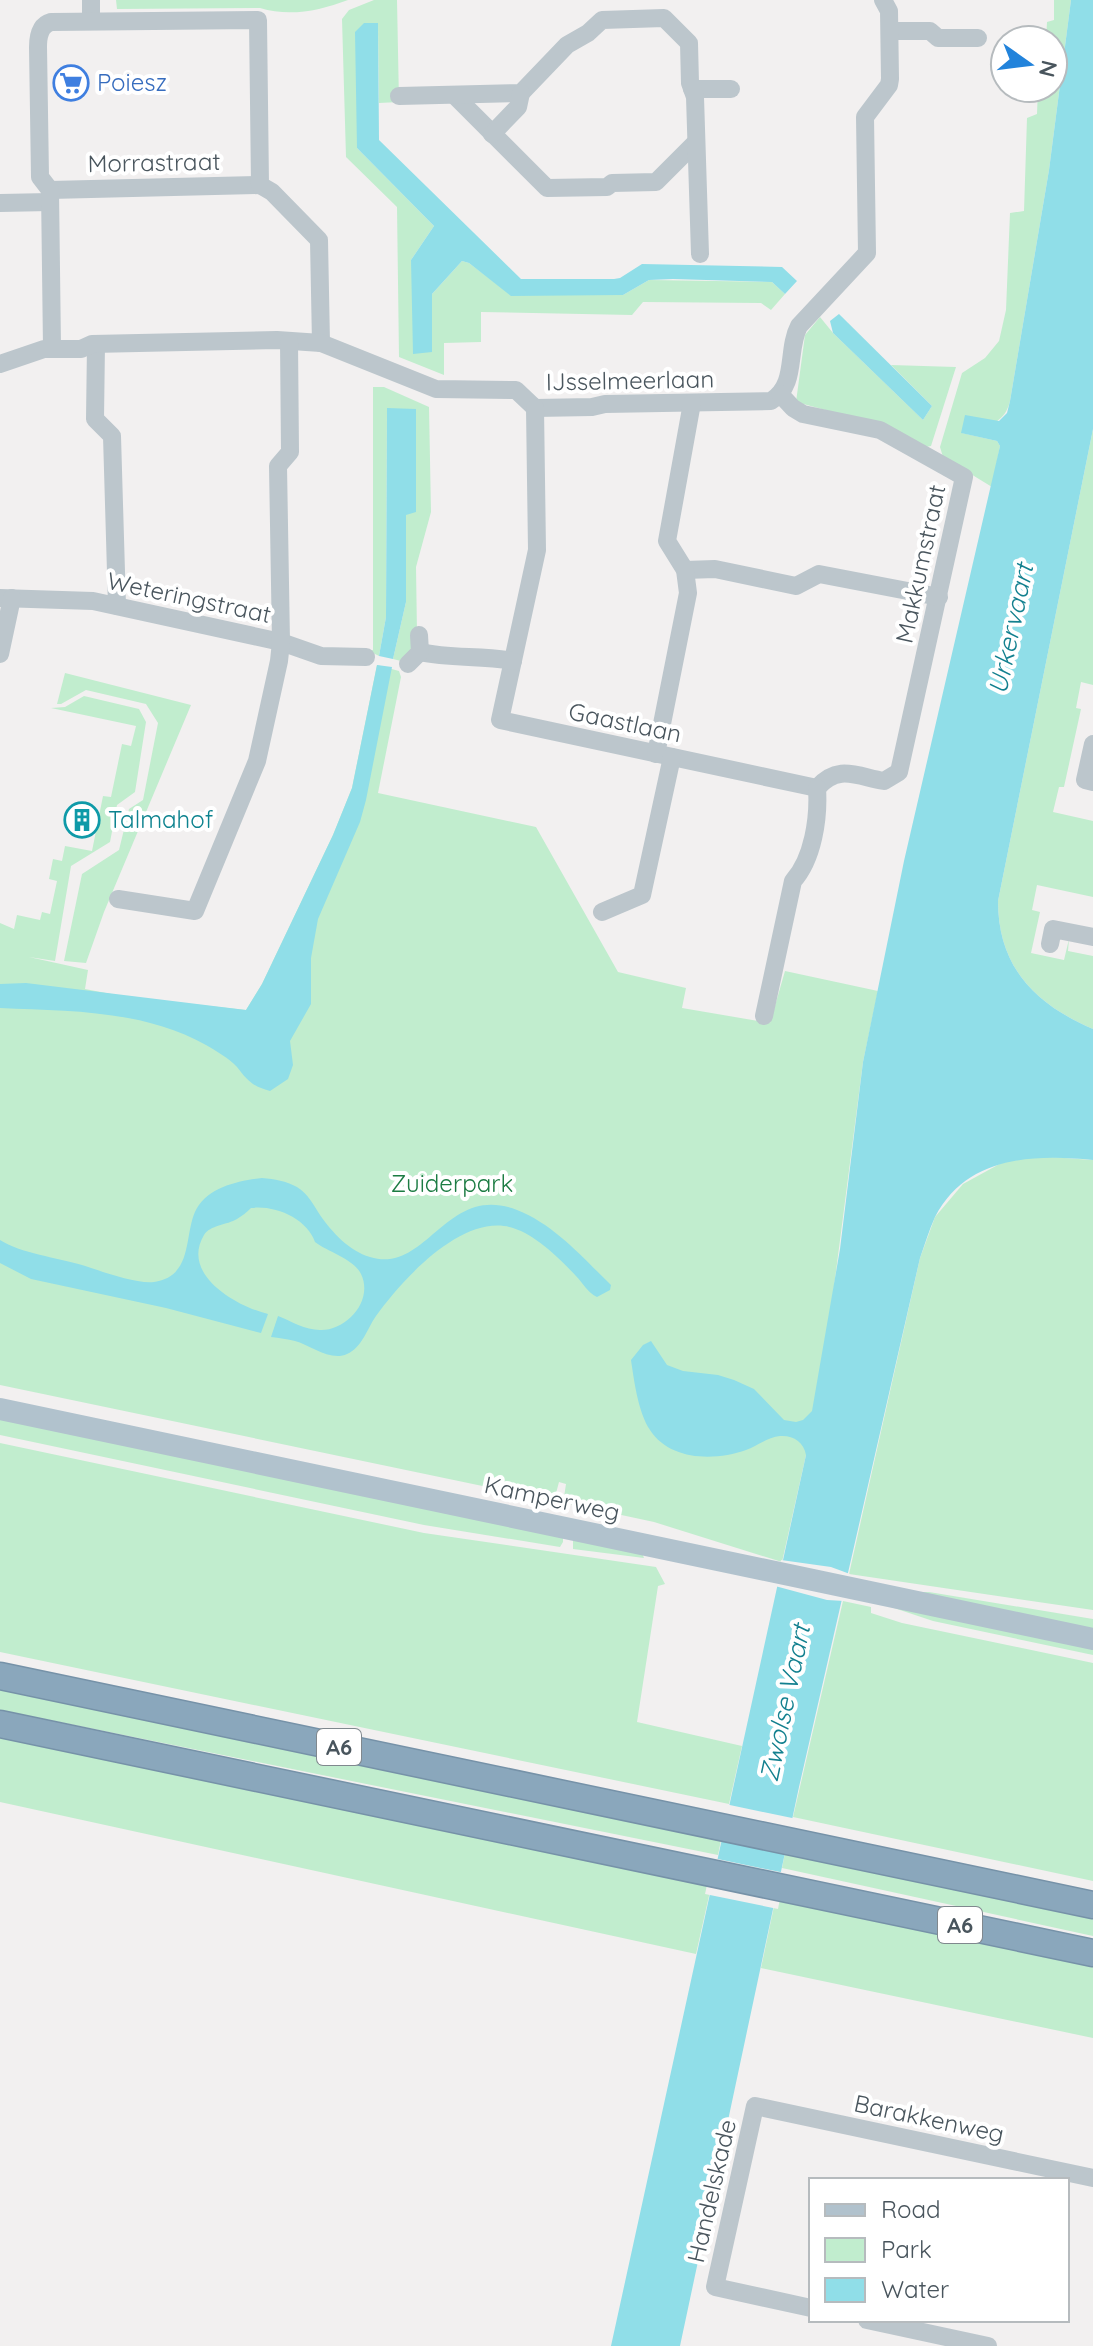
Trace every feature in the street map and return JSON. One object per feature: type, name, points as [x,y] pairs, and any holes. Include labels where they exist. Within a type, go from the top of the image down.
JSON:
[{"type":"highway","name":"A6","points":[[0,1676],[1093,1905]]},
{"type":"highway","name":"A6","points":[[0,1724],[1093,1953]]},
{"type":"main road","name":"Kamperweg","points":[[0,1409],[1093,1639]]},
{"type":"street","points":[[91,0],[91,21]]},
{"type":"street","points":[[780,394],[787,385],[793,341],[799,326],[867,253],[865,117],[890,82],[889,11],[883,0]]},
{"type":"street","points":[[492,134],[518,107],[521,93],[567,45],[588,33],[602,20],[634,9],[664,18],[689,43],[699,172],[700,254]]},
{"type":"street","points":[[52,348],[50,196],[40,177],[38,39],[47,23],[91,21],[258,20],[260,185],[272,192],[319,240],[321,343]]},
{"type":"street","points":[[890,31],[930,31],[938,38],[978,38]]},
{"type":"street","points":[[692,89],[731,89]]},
{"type":"street","points":[[399,96],[521,93]]},
{"type":"street","points":[[454,95],[547,188],[656,182],[695,143]]},
{"type":"street","name":"Morrastraat","points":[[0,203],[50,196],[260,185]]},
{"type":"street","points":[[118,899],[195,911],[257,761],[281,642],[278,466],[290,452],[289,341]]},
{"type":"street","name":"IJsselmeerlaan","points":[[0,364],[52,348],[81,349],[96,344],[289,341],[321,343],[436,389],[516,390],[535,408],[765,402],[780,394]]},
{"type":"street","points":[[96,344],[95,419],[112,436],[117,606]]},
{"type":"street","name":"Makkumstraat","points":[[780,394],[803,414],[880,430],[964,477],[899,772],[884,781],[838,773],[828,775],[817,788]]},
{"type":"street","points":[[602,912],[642,895],[664,756],[678,655],[676,650],[688,593],[685,570],[667,541],[692,403]]},
{"type":"street","name":"Gaastlaan","points":[[535,408],[537,550],[500,720],[817,788]]},
{"type":"street","points":[[685,570],[715,569],[796,586],[819,574],[939,597]]},
{"type":"street","points":[[0,654],[6,598]]},
{"type":"street","name":"Weteringstraat","points":[[6,598],[93,601],[281,642],[321,656],[366,657]]},
{"type":"street","points":[[416,650],[444,657],[489,657],[513,661]]},
{"type":"street","points":[[1093,744],[1085,780],[1093,782]]},
{"type":"street","points":[[764,1016],[793,881],[805,868],[818,806],[817,788]]},
{"type":"street","points":[[1050,944],[1053,929],[1093,937]]},
{"type":"street","name":"Barakkenweg","points":[[755,2106],[1093,2178]]},
{"type":"street","name":"Handelskade","points":[[755,2106],[715,2287],[809,2308]]},
{"type":"street","points":[[876,2322],[988,2346]]},
{"type":"green space","points":[[116,0],[348,0],[315,10],[293,12],[260,8],[117,9]]},
{"type":"green space","points":[[374,0],[397,0],[399,102],[379,103],[378,23],[357,148],[434,226],[411,260],[432,352],[432,294],[462,261],[511,295],[623,295],[649,280],[772,282],[785,294],[771,310],[761,303],[643,302],[632,315],[481,312],[481,342],[444,343],[444,375],[399,357],[397,207],[346,157],[342,19],[349,10]]},
{"type":"green space","points":[[1054,0],[1071,0],[1068,24],[1047,24],[1054,20]]},
{"type":"green space","points":[[1037,104],[1058,104],[1010,401],[998,420],[962,433],[997,441],[1000,446],[992,487],[943,457],[940,447],[962,373],[985,358],[999,341],[1006,310],[1010,213],[1024,211],[1027,118],[1037,114]]},
{"type":"green space","points":[[820,317],[923,420],[932,406],[891,365],[956,367],[931,446],[926,447],[892,428],[796,402],[805,335]]},
{"type":"green space","points":[[373,387],[384,387],[429,407],[431,512],[416,567],[417,634],[407,658],[401,661],[393,659],[406,602],[406,514],[387,408],[386,617],[379,656],[369,651],[373,650]]},
{"type":"green space","points":[[1093,429],[1093,685],[1081,682],[1076,708],[1081,709],[1064,787],[1059,787],[1053,812],[1093,821],[1093,897],[1037,885],[1032,910],[1040,912],[1031,953],[1064,960],[1069,939],[1068,951],[1093,956],[1093,1029],[1054,1008],[1024,980],[1005,945],[998,901]]},
{"type":"green space","name":"Zuiderpark","points":[[377,665],[399,671],[401,677],[378,793],[536,827],[618,972],[686,988],[682,1008],[770,1023],[785,971],[878,991],[863,1062],[831,1310],[806,1455],[782,1562],[654,1522],[570,1504],[564,1497],[566,1484],[559,1482],[555,1497],[549,1500],[0,1385],[0,923],[14,929],[17,915],[40,920],[42,912],[50,914],[57,881],[49,879],[53,859],[62,861],[65,846],[92,851],[103,796],[111,797],[122,744],[131,746],[136,726],[51,708],[65,707],[84,696],[139,709],[146,722],[135,792],[117,805],[110,842],[71,866],[55,961],[29,957],[88,970],[85,989],[127,997],[246,1010],[262,984],[352,788]]},
{"type":"green space","points":[[65,673],[191,705],[104,912],[86,963],[64,961],[82,874],[119,850],[129,809],[143,800],[158,723],[146,704],[86,690],[57,704]]},
{"type":"green space","points":[[1036,1156],[1093,1160],[1093,1610],[849,1574],[920,1258],[935,1217],[963,1184],[1005,1161]]},
{"type":"green space","points":[[0,1418],[563,1536],[563,1542],[560,1547],[424,1525],[0,1435]]},
{"type":"green space","points":[[0,1443],[424,1533],[656,1567],[665,1584],[658,1586],[637,1722],[742,1746],[729,1804],[0,1652]]},
{"type":"green space","points":[[573,1538],[642,1553],[644,1558],[573,1549]]},
{"type":"green space","points":[[907,1592],[929,1592],[1093,1619],[1093,1630]]},
{"type":"green space","points":[[843,1601],[871,1607],[871,1613],[902,1623],[1093,1663],[1093,1881],[793,1817]]},
{"type":"green space","points":[[888,1606],[1093,1649],[1093,1655],[933,1621]]},
{"type":"green space","points":[[0,1681],[723,1830],[718,1855],[0,1710]]},
{"type":"green space","points":[[0,1732],[713,1878],[696,1954],[0,1802]]},
{"type":"green space","points":[[787,1843],[1093,1914],[1093,1936],[782,1868]]},
{"type":"green space","points":[[777,1892],[1093,1960],[1093,2038],[761,1968]]},
{"type":"water","points":[[1071,0],[1093,0],[1093,429],[998,901],[1005,945],[1024,980],[1054,1008],[1093,1029],[1093,1160],[1048,1158],[1004,1163],[965,1182],[935,1217],[920,1258],[799,1787],[680,2346],[611,2346],[806,1455],[800,1443],[785,1436],[721,1456],[694,1456],[669,1448],[650,1430],[642,1414],[631,1360],[643,1345],[651,1341],[667,1365],[683,1371],[718,1375],[754,1389],[784,1420],[803,1420],[812,1411],[840,1249],[863,1062],[904,861],[1000,446],[997,441],[961,433],[965,415],[999,421],[1007,413],[1058,104],[1069,104],[1068,24]]},
{"type":"water","points":[[364,23],[378,23],[379,140],[521,279],[614,279],[642,264],[782,267],[797,281],[785,294],[772,282],[673,279],[649,280],[623,295],[511,296],[469,263],[462,261],[432,294],[432,352],[413,354],[411,260],[434,226],[357,148],[355,32]]},
{"type":"water","points":[[839,314],[932,406],[923,420],[833,333],[830,321]]},
{"type":"water","points":[[387,408],[416,409],[416,512],[406,515],[406,602],[393,659],[379,656],[386,617]]},
{"type":"water","points":[[377,665],[392,667],[366,800],[360,822],[318,919],[311,958],[311,1004],[290,1041],[293,1065],[288,1079],[270,1091],[259,1087],[231,1061],[206,1045],[157,1025],[106,1014],[0,1008],[0,984],[26,983],[246,1010],[262,984],[352,788]]},
{"type":"water","points":[[262,1178],[285,1182],[301,1190],[342,1240],[370,1257],[390,1259],[407,1253],[454,1217],[472,1208],[493,1205],[517,1210],[544,1224],[567,1243],[611,1285],[610,1290],[597,1297],[594,1295],[555,1255],[522,1231],[494,1226],[474,1230],[455,1239],[418,1268],[387,1301],[357,1347],[347,1354],[334,1356],[295,1341],[271,1337],[278,1316],[314,1330],[330,1329],[348,1320],[361,1304],[364,1294],[361,1274],[347,1260],[315,1242],[298,1220],[280,1211],[251,1208],[237,1219],[207,1232],[199,1250],[200,1263],[216,1287],[242,1304],[268,1314],[261,1333],[166,1308],[31,1279],[0,1263],[0,1240],[28,1252],[128,1279],[154,1282],[167,1278],[182,1262],[193,1218],[202,1201],[226,1186]]},
{"type":"pier","points":[[781,1560],[831,1567],[850,1574],[844,1601],[827,1600],[775,1586]]},
{"type":"pier","points":[[725,1804],[797,1819],[789,1855],[717,1840]]},
{"type":"pier","points":[[713,1858],[785,1873],[778,1909],[705,1894]]},
{"type":"place","name":"Poiesz","points":[[71,83]]},
{"type":"place","name":"Talmahof","points":[[82,820]]},
{"type":"water label","name":"Urkervaart","points":[[1011,629]]},
{"type":"water label","name":"Zwolse Vaart","points":[[785,1703]]}]
